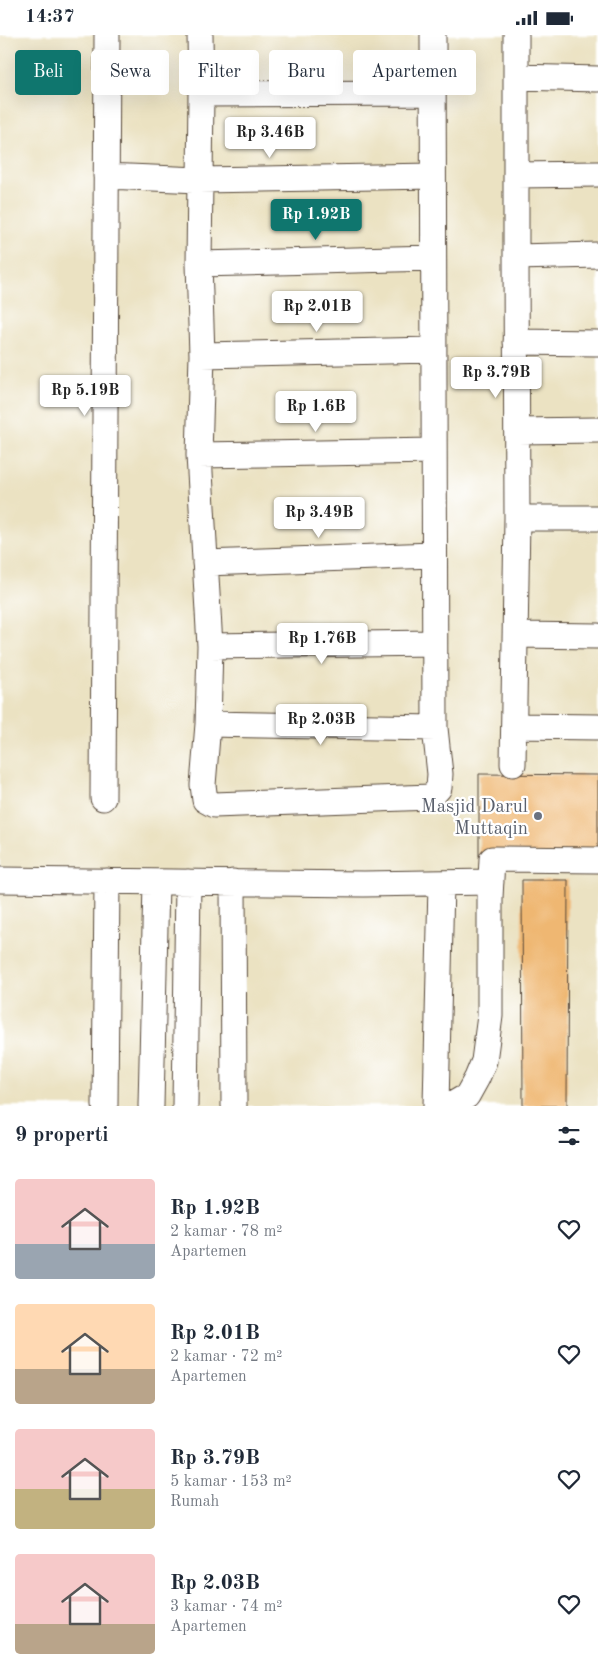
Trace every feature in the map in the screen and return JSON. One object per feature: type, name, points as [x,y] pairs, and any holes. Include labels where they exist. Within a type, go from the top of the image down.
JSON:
[{"type":"street","points":[[103,798],[107,35]]},
{"type":"street","points":[[200,35],[201,50]]},
{"type":"street","points":[[433,35],[433,50]]},
{"type":"street","points":[[513,764],[517,518],[516,35]]},
{"type":"street","points":[[516,77],[598,79]]},
{"type":"street","points":[[259,94],[353,93]]},
{"type":"street","points":[[202,95],[199,180],[202,355],[199,455],[210,646],[208,724],[203,785],[205,800],[214,805],[431,797],[439,788],[440,774],[435,728],[434,643],[432,95]]},
{"type":"street","points":[[516,175],[598,174]]},
{"type":"street","points":[[106,176],[199,180],[432,176]]},
{"type":"street","points":[[516,257],[598,255]]},
{"type":"street","points":[[199,263],[433,258]]},
{"type":"street","points":[[516,342],[598,343]]},
{"type":"street","points":[[202,355],[433,350]]},
{"type":"street","points":[[517,431],[598,430]]},
{"type":"street","points":[[199,455],[434,451]]},
{"type":"street","points":[[517,518],[598,517]]},
{"type":"street","points":[[205,563],[434,555]]},
{"type":"street","points":[[516,635],[598,636]]},
{"type":"street","points":[[210,646],[434,643]]},
{"type":"street","points":[[208,724],[435,728]]},
{"type":"street","points":[[514,726],[598,727]]},
{"type":"street","points":[[450,1106],[466,1096],[477,1078],[484,1061],[490,1016],[492,859],[598,860]]},
{"type":"street","points":[[0,879],[364,884],[491,882]]},
{"type":"street","points":[[105,1106],[107,881]]},
{"type":"street","points":[[151,1106],[156,881]]},
{"type":"street","points":[[185,1106],[188,881]]},
{"type":"street","points":[[232,881],[234,1106]]},
{"type":"street","points":[[436,1106],[441,883]]},
{"type":"building","name":"Masjid Darul Muttaqin","points":[[479,774],[598,775],[598,861],[479,856]]},
{"type":"building","points":[[522,880],[568,880],[567,1106],[523,1106]]},
{"type":"place","name":"Masjid Darul Muttaqin","points":[[538,816]]}]
